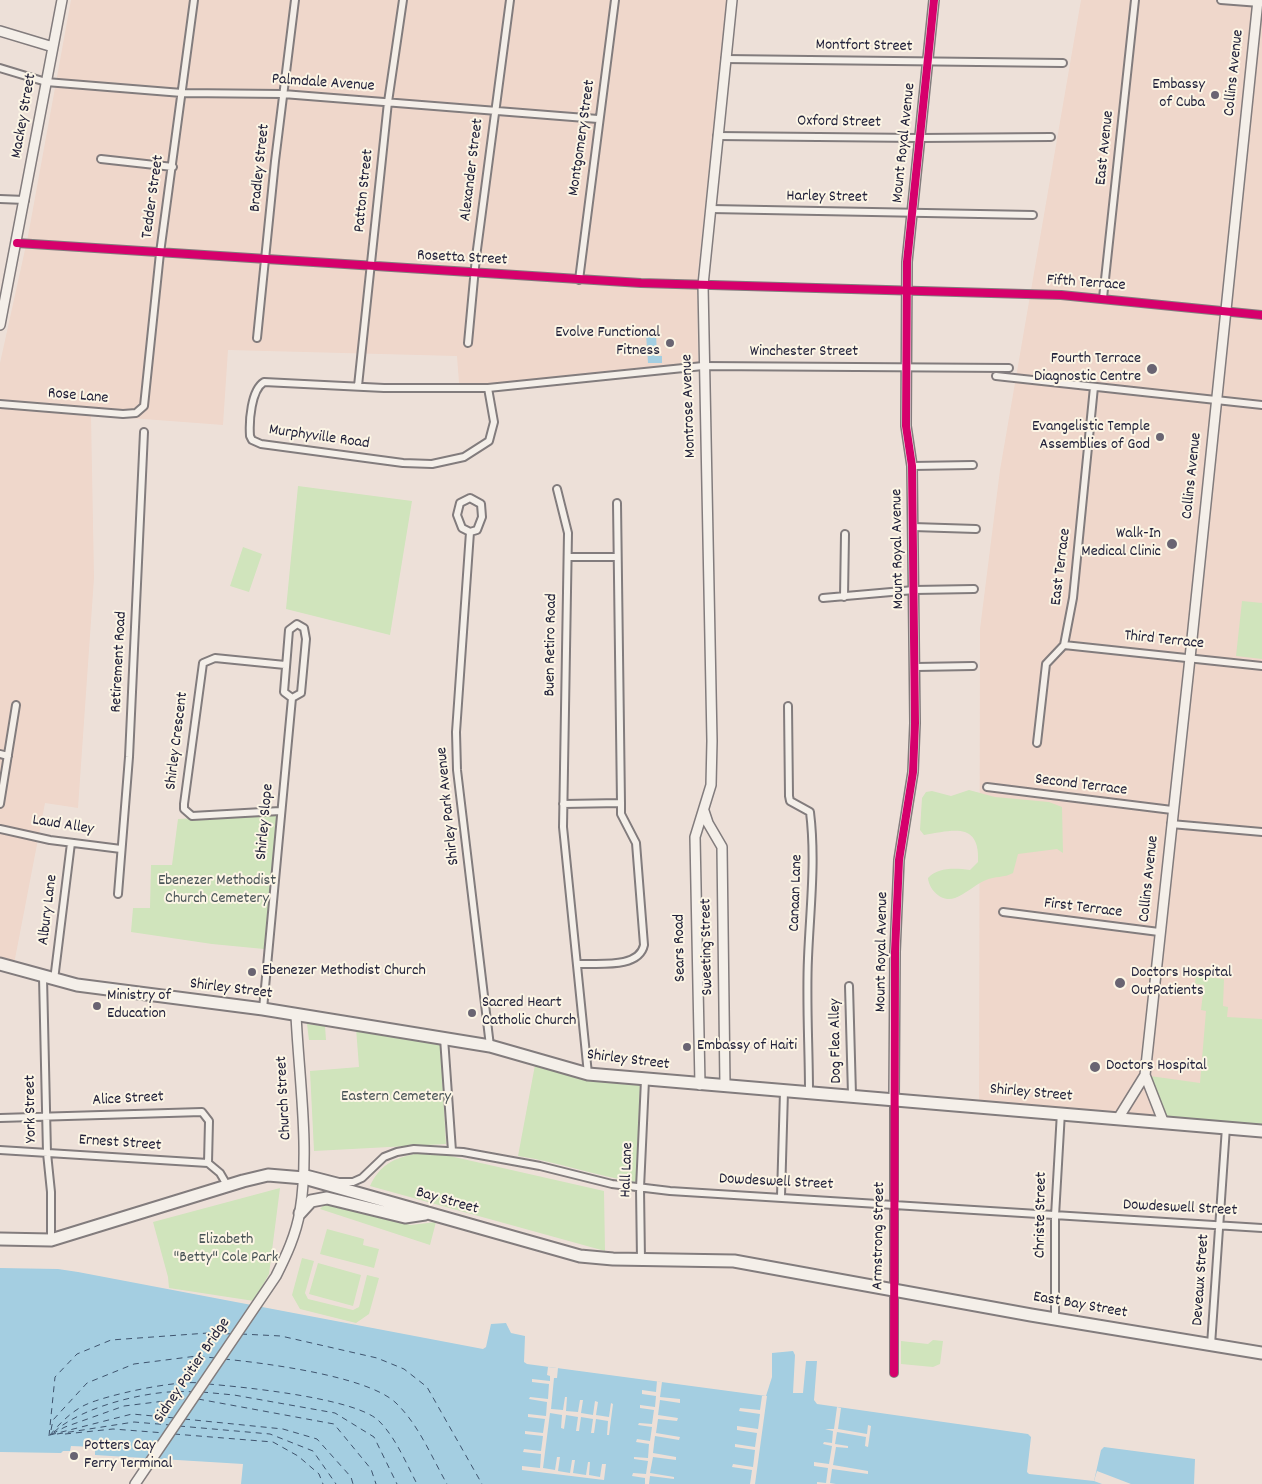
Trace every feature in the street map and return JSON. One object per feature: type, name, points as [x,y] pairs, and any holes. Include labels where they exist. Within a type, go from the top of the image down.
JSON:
[{"type":"highway","name":"Shirley Street","points":[[0,964],[48,979],[154,996],[263,1009],[490,1046],[588,1074],[700,1085],[894,1098],[1061,1112],[1262,1131]]},
{"type":"highway","name":"Bay Street","points":[[2,1240],[52,1240],[268,1175],[304,1176],[580,1256],[642,1260],[734,1261],[893,1290]]},
{"type":"highway","points":[[300,1213],[311,1201],[327,1198],[405,1217],[430,1213]]},
{"type":"highway","name":"East Bay Street","points":[[893,1290],[1262,1353]]},
{"type":"street","name":"Mackey Street","points":[[0,325],[62,0]]},
{"type":"street","name":"Tedder Street","points":[[146,399],[160,253],[194,0]]},
{"type":"street","name":"Bradley Street","points":[[258,338],[283,94],[295,0]]},
{"type":"street","name":"Patton Street","points":[[358,386],[388,102],[404,0]]},
{"type":"street","name":"Alexander Street","points":[[468,343],[474,274],[494,110],[510,0]]},
{"type":"street","name":"Montgomery Street","points":[[579,280],[598,119],[615,0]]},
{"type":"street","name":"Montrose Avenue","points":[[704,811],[711,785],[712,741],[703,366],[703,285],[732,0]]},
{"type":"street","name":"Mount Royal Avenue","points":[[894,1098],[899,860],[913,772],[916,667],[912,466],[906,426],[906,289],[911,214],[934,0]]},
{"type":"street","name":"East Avenue","points":[[1103,298],[1136,0]]},
{"type":"street","points":[[1221,0],[1259,2]]},
{"type":"street","name":"Collins Avenue","points":[[1119,1118],[1145,1075],[1259,2]]},
{"type":"street","points":[[0,31],[53,47]]},
{"type":"street","name":"Montfort Street","points":[[725,59],[1064,63]]},
{"type":"street","name":"Palmdale Avenue","points":[[0,68],[46,82],[182,93],[283,94],[598,119]]},
{"type":"street","name":"Oxford Street","points":[[717,136],[1051,137]]},
{"type":"street","points":[[101,159],[173,167]]},
{"type":"street","points":[[0,198],[25,200]]},
{"type":"street","name":"Harley Street","points":[[710,210],[1033,215]]},
{"type":"street","name":"Rosetta Street","points":[[17,243],[579,280],[703,285],[906,289]]},
{"type":"street","name":"Fifth Terrace","points":[[906,289],[1103,298],[1262,315]]},
{"type":"street","name":"Murphyville Road","points":[[488,388],[494,422],[489,441],[464,457],[451,462],[404,463],[260,444],[252,440],[250,436],[255,393],[264,382],[488,388],[703,366]]},
{"type":"street","name":"Winchester Street","points":[[703,366],[1009,368]]},
{"type":"street","points":[[996,376],[1262,405]]},
{"type":"street","name":"East Terrace","points":[[1064,645],[1079,549],[1094,387]]},
{"type":"street","name":"Rose Lane","points":[[0,404],[123,414],[136,413],[142,410],[146,399]]},
{"type":"street","name":"Retirement Road","points":[[118,894],[129,756],[144,432]]},
{"type":"street","points":[[912,466],[973,466]]},
{"type":"street","name":"Buen Retiro Road","points":[[557,488],[568,533],[563,827],[588,1074]]},
{"type":"street","name":"Shirley Park Avenue","points":[[470,498],[480,504],[482,517],[476,530],[470,532],[462,528],[458,515],[460,502],[470,498]]},
{"type":"street","points":[[578,964],[630,961],[643,951],[644,945],[636,843],[621,814],[616,503]]},
{"type":"street","points":[[913,527],[976,529]]},
{"type":"street","name":"Shirley Park Avenue","points":[[470,532],[456,732],[457,770],[490,1046]]},
{"type":"street","points":[[844,597],[845,534]]},
{"type":"street","points":[[568,558],[617,557]]},
{"type":"street","points":[[822,598],[914,590],[974,589]]},
{"type":"street","name":"Shirley Slope","points":[[299,624],[306,631],[301,688],[298,696],[292,698],[284,692],[285,665],[289,630],[293,625],[299,624]]},
{"type":"street","points":[[1037,743],[1046,664],[1064,645]]},
{"type":"street","name":"Third Terrace","points":[[1064,645],[1262,666]]},
{"type":"street","name":"Shirley Crescent","points":[[280,811],[192,816],[184,809],[184,804],[203,663],[215,658],[285,665]]},
{"type":"street","points":[[916,667],[973,666]]},
{"type":"street","name":"Shirley Slope","points":[[263,1009],[292,698]]},
{"type":"street","points":[[0,804],[16,706]]},
{"type":"street","name":"Canaan Lane","points":[[788,706],[789,796],[790,801],[810,812],[814,857],[808,960],[809,1092]]},
{"type":"street","points":[[0,754],[8,756]]},
{"type":"street","name":"Second Terrace","points":[[987,787],[1172,810]]},
{"type":"street","points":[[563,804],[621,803]]},
{"type":"street","name":"Sears Road","points":[[700,1085],[696,837],[704,811]]},
{"type":"street","name":"Sweeting Street","points":[[704,811],[708,823],[722,846],[725,1086]]},
{"type":"street","points":[[1171,824],[1262,832]]},
{"type":"street","name":"Laud Alley","points":[[0,829],[71,843],[121,848]]},
{"type":"street","name":"Albury Lane","points":[[48,979],[71,843]]},
{"type":"street","name":"First Terrace","points":[[1003,912],[1159,932]]},
{"type":"street","name":"York Street","points":[[48,979],[46,1153],[51,1192],[52,1240]]},
{"type":"street","name":"Dog Flea Alley","points":[[849,986],[852,1095]]},
{"type":"street","name":"Church Street","points":[[296,1015],[304,1176],[300,1213]]},
{"type":"street","points":[[444,1038],[452,1151]]},
{"type":"street","name":"Collins Avenue","points":[[1145,1075],[1164,1121]]},
{"type":"street","name":"Hall Lane","points":[[642,1260],[640,1188],[645,1080]]},
{"type":"street","points":[[781,1196],[784,1091]]},
{"type":"street","name":"Armstrong Street","points":[[894,1098],[894,1373]]},
{"type":"street","name":"Alice Street","points":[[0,1118],[202,1112],[209,1121],[208,1163]]},
{"type":"street","name":"Christe Street","points":[[1055,1319],[1055,1216],[1061,1112]]},
{"type":"street","name":"Deveaux Street","points":[[1211,1345],[1226,1127]]},
{"type":"street","name":"Dowdeswell Street","points":[[304,1176],[339,1182],[353,1182],[362,1178],[384,1157],[391,1153],[414,1149],[452,1151],[540,1166],[612,1184],[640,1188],[1262,1228]]},
{"type":"street","name":"Ernest Street","points":[[0,1150],[208,1163]]},
{"type":"street","points":[[208,1163],[220,1173],[227,1186]]},
{"type":"street","name":"Sidney Poitier Bridge","points":[[135,1484],[276,1276],[290,1247],[300,1213]]},
{"type":"shaded area","points":[[71,0],[727,0],[697,282],[698,363],[495,384],[459,383],[457,356],[228,350],[223,425],[91,415],[94,578],[78,808],[45,803],[14,964],[0,959],[0,363],[28,236]]},
{"type":"shaded area","points":[[1081,0],[1262,0],[1262,1125],[979,1103],[980,629],[1000,470]]},
{"type":"green space","points":[[298,486],[412,501],[390,635],[286,609]]},
{"type":"green space","points":[[243,547],[262,554],[249,592],[230,586]]},
{"type":"green space","points":[[1242,601],[1262,603],[1262,659],[1236,656]]},
{"type":"green space","points":[[969,790],[995,797],[1049,802],[1062,807],[1063,853],[1057,849],[1018,854],[1013,873],[986,880],[955,898],[945,899],[941,897],[931,887],[928,878],[942,870],[970,870],[978,862],[977,849],[975,840],[963,832],[945,831],[924,835],[920,830],[922,798],[926,792],[932,791],[951,796]]},
{"type":"green space","name":"Ebenezer Methodist Church Cemetery","points":[[277,814],[264,949],[212,944],[131,932],[133,908],[150,908],[151,865],[172,865],[178,819]]},
{"type":"green space","points":[[1196,976],[1224,979],[1223,1006],[1228,1007],[1227,1017],[1262,1019],[1262,1125],[1165,1118],[1150,1076],[1200,1083],[1206,1011],[1201,1010],[1204,985],[1195,984]]},
{"type":"green space","points":[[307,1024],[325,1026],[326,1040],[309,1040]]},
{"type":"green space","name":"Eastern Cemetery","points":[[356,1028],[440,1041],[446,1144],[314,1151],[310,1071],[359,1067]]},
{"type":"green space","points":[[535,1065],[579,1078],[640,1084],[636,1182],[518,1156]]},
{"type":"green space","points":[[415,1154],[441,1154],[604,1191],[605,1251],[370,1186],[382,1168],[400,1158]]},
{"type":"green space","name":"Elizabeth \"Betty\" Cole Park","points":[[280,1188],[269,1274],[254,1301],[169,1288],[168,1277],[153,1222]]},
{"type":"green space","points":[[328,1201],[411,1225],[436,1222],[430,1245],[320,1209]]},
{"type":"green space","points":[[327,1229],[364,1239],[363,1245],[379,1249],[374,1268],[320,1254]]},
{"type":"green space","points":[[302,1258],[314,1261],[305,1293],[308,1299],[353,1310],[359,1307],[367,1275],[379,1278],[369,1314],[356,1323],[300,1309],[292,1295]]},
{"type":"green space","points":[[318,1263],[361,1275],[353,1306],[309,1294]]},
{"type":"green space","points":[[933,1340],[943,1341],[940,1364],[933,1367],[901,1364],[901,1341],[928,1344]]},
{"type":"water","points":[[646,334],[656,334],[657,356],[662,356],[662,363],[648,363]]},
{"type":"water","points":[[0,1268],[58,1269],[78,1272],[483,1349],[486,1347],[491,1324],[506,1323],[511,1333],[525,1336],[524,1362],[527,1364],[766,1396],[772,1377],[772,1353],[793,1351],[795,1355],[793,1393],[803,1393],[806,1361],[817,1361],[814,1400],[817,1404],[1028,1434],[1031,1437],[1027,1472],[1029,1474],[1094,1481],[1101,1450],[1104,1447],[1195,1459],[1194,1484],[241,1484],[243,1464],[95,1455],[95,1447],[71,1446],[70,1451],[63,1451],[61,1453],[0,1452]]},
{"type":"pier","points":[[548,1367],[558,1368],[557,1378],[554,1378],[551,1409],[563,1410],[565,1397],[567,1397],[566,1411],[578,1412],[580,1400],[583,1400],[581,1413],[593,1415],[595,1401],[598,1402],[596,1415],[609,1417],[611,1403],[613,1404],[609,1435],[607,1435],[608,1421],[596,1419],[594,1433],[591,1433],[593,1419],[581,1417],[579,1431],[576,1431],[578,1417],[566,1415],[564,1429],[561,1428],[562,1415],[550,1413],[543,1468],[555,1470],[557,1457],[560,1457],[558,1471],[570,1473],[572,1460],[575,1460],[573,1473],[586,1475],[588,1462],[590,1462],[589,1475],[600,1477],[602,1464],[606,1464],[604,1480],[522,1470],[522,1466],[540,1468],[541,1454],[523,1452],[524,1449],[541,1451],[543,1436],[525,1434],[525,1431],[543,1433],[545,1419],[528,1417],[528,1414],[546,1416],[547,1402],[529,1399],[530,1397],[548,1399],[549,1384],[532,1382],[532,1379],[550,1381],[550,1376],[547,1375]]},
{"type":"pier","points":[[657,1381],[662,1382],[660,1397],[680,1399],[680,1403],[660,1400],[658,1415],[678,1418],[677,1421],[658,1419],[656,1433],[680,1437],[679,1440],[655,1436],[653,1453],[676,1457],[676,1460],[653,1457],[650,1473],[674,1477],[674,1479],[650,1476],[649,1484],[645,1484],[645,1478],[632,1476],[633,1473],[646,1474],[648,1461],[634,1459],[634,1457],[648,1458],[649,1444],[636,1442],[637,1439],[650,1441],[652,1427],[638,1425],[639,1423],[652,1424],[654,1410],[640,1408],[640,1405],[655,1407],[656,1396],[642,1394],[642,1390],[656,1392]]},
{"type":"pier","points":[[762,1396],[767,1396],[755,1484],[750,1484],[752,1470],[732,1467],[733,1464],[753,1467],[755,1450],[735,1447],[735,1444],[755,1447],[757,1433],[737,1430],[737,1426],[758,1429],[760,1414],[739,1411],[740,1408],[760,1410]]},
{"type":"pier","points":[[837,1407],[841,1408],[838,1429],[867,1434],[868,1425],[871,1426],[868,1447],[865,1446],[866,1437],[837,1432],[835,1444],[848,1446],[848,1448],[836,1447],[833,1465],[868,1471],[868,1474],[832,1469],[830,1483],[836,1484],[817,1484],[817,1482],[826,1483],[828,1468],[814,1466],[814,1462],[829,1464],[832,1446],[823,1444],[824,1442],[832,1443],[833,1431],[825,1429],[834,1429]]},
{"type":"pier","points":[[1097,1471],[1131,1484],[1102,1484],[1094,1481]]},
{"type":"ferry route","points":[[49,1436],[55,1377],[77,1354],[111,1340],[208,1333],[232,1334]]},
{"type":"ferry route","points":[[241,1334],[281,1336],[377,1358],[404,1369],[427,1387],[482,1484]]},
{"type":"ferry route","points":[[51,1430],[53,1420],[87,1383],[134,1364],[197,1356],[215,1358]]},
{"type":"ferry route","points":[[224,1359],[314,1372],[363,1385],[382,1394],[396,1403],[412,1421],[447,1484]]},
{"type":"ferry route","points":[[50,1435],[71,1414],[95,1401],[158,1386],[199,1383]]},
{"type":"ferry route","points":[[208,1384],[298,1395],[348,1406],[366,1413],[379,1421],[391,1435],[417,1484]]},
{"type":"ferry route","points":[[54,1432],[82,1414],[120,1401],[159,1393],[193,1392]]},
{"type":"ferry route","points":[[202,1392],[234,1395],[335,1413],[374,1437],[397,1484]]},
{"type":"ferry route","points":[[52,1434],[65,1427],[124,1406],[189,1398]]},
{"type":"ferry route","points":[[198,1399],[334,1424],[371,1469],[376,1484]]},
{"type":"ferry route","points":[[50,1435],[132,1414],[175,1418]]},
{"type":"ferry route","points":[[184,1419],[283,1429],[317,1439],[351,1477],[353,1484]]},
{"type":"ferry route","points":[[57,1434],[134,1422],[170,1425]]},
{"type":"ferry route","points":[[179,1426],[270,1434],[313,1451],[336,1484]]},
{"type":"ferry route","points":[[65,1434],[113,1429],[165,1433]]},
{"type":"ferry route","points":[[174,1434],[273,1442],[298,1456],[319,1474],[323,1484]]},
{"type":"cycle path","points":[[894,1373],[895,952],[899,860],[913,772],[915,723],[912,466],[906,426],[907,262],[934,0]]},
{"type":"cycle path","points":[[17,243],[641,283],[1061,295],[1262,315]]},
{"type":"place","name":"Embassy of Cuba","points":[[1215,95]]},
{"type":"place","name":"Evolve Functional Fitness","points":[[670,343]]},
{"type":"place","name":"Fourth Terrace Diagnostic Centre","points":[[1152,369]]},
{"type":"place","name":"Evangelistic Temple Assemblies of God","points":[[1160,437]]},
{"type":"place","name":"Walk-In Medical Clinic","points":[[1172,544]]},
{"type":"place","name":"Ebenezer Methodist Church","points":[[252,972]]},
{"type":"place","name":"Doctors Hospital OutPatients","points":[[1120,983]]},
{"type":"place","name":"Ministry of Education","points":[[97,1006]]},
{"type":"place","name":"Sacred Heart Catholic Church","points":[[472,1013]]},
{"type":"place","name":"Embassy of Haiti","points":[[687,1047]]},
{"type":"place","name":"Doctors Hospital","points":[[1095,1067]]},
{"type":"place","name":"Potters Cay Ferry Terminal","points":[[74,1456]]}]
